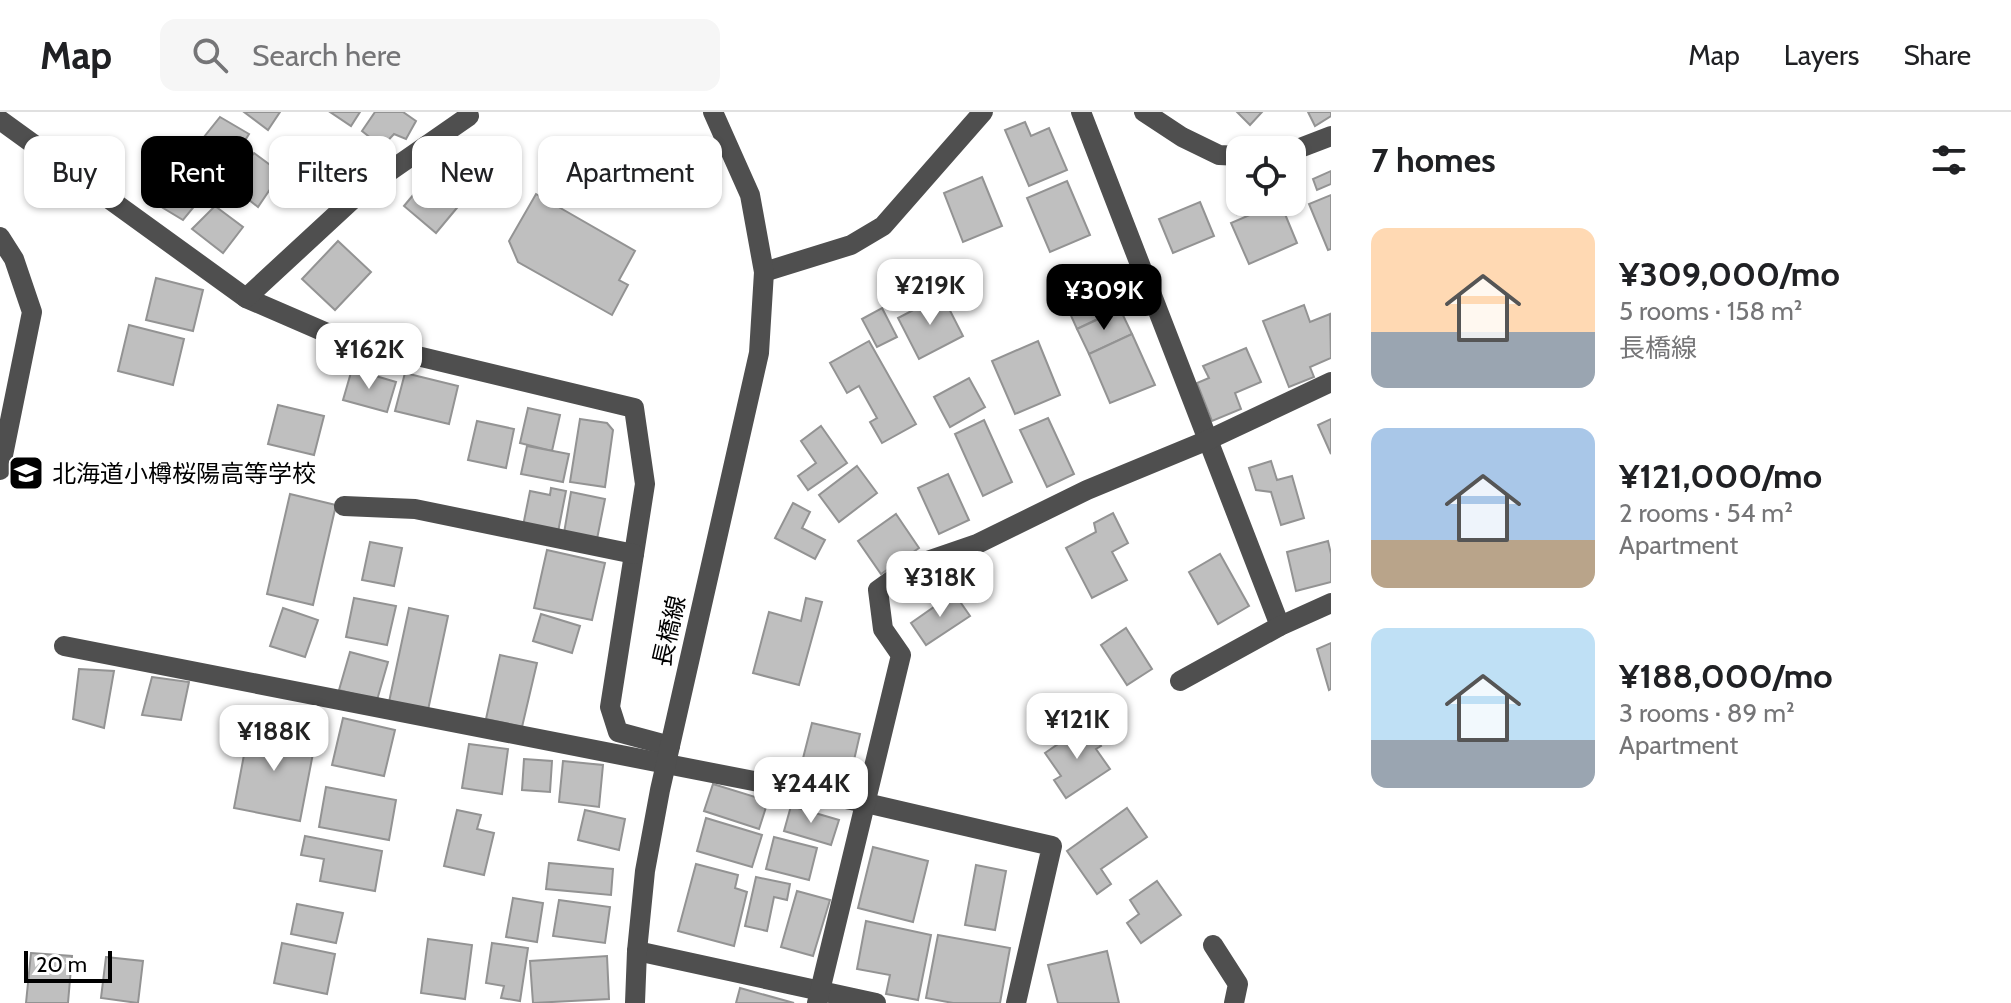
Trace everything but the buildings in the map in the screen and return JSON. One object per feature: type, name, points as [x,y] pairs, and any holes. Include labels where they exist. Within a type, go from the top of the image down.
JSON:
[{"type":"street","name":"長橋線","points":[[635,1003],[645,871],[668,754],[759,353],[764,272],[750,195],[713,112]]},
{"type":"street","points":[[764,272],[851,245],[883,226],[983,112]]},
{"type":"street","points":[[1081,112],[1280,626]]},
{"type":"street","points":[[1144,112],[1182,137],[1226,155]]},
{"type":"street","points":[[246,298],[364,189],[469,116]]},
{"type":"street","points":[[0,120],[246,298],[334,336],[634,408],[645,484],[610,707],[618,732],[668,754]]},
{"type":"street","points":[[1306,146],[1331,136]]},
{"type":"street","points":[[0,237],[14,259],[32,312],[0,470]]},
{"type":"street","points":[[818,997],[901,655],[883,629],[878,590],[910,567],[977,544],[1087,490],[1208,440],[1331,382]]},
{"type":"street","points":[[344,506],[415,509],[634,554]]},
{"type":"street","points":[[1180,681],[1280,626],[1331,603]]},
{"type":"street","points":[[64,646],[668,754],[1052,846],[1016,1003]]},
{"type":"street","points":[[1213,945],[1238,984],[1234,1003]]},
{"type":"street","points":[[637,951],[818,997],[876,1003]]},
{"type":"place","name":"北海道小樽桜陽高等学校","points":[[26,473]]}]
